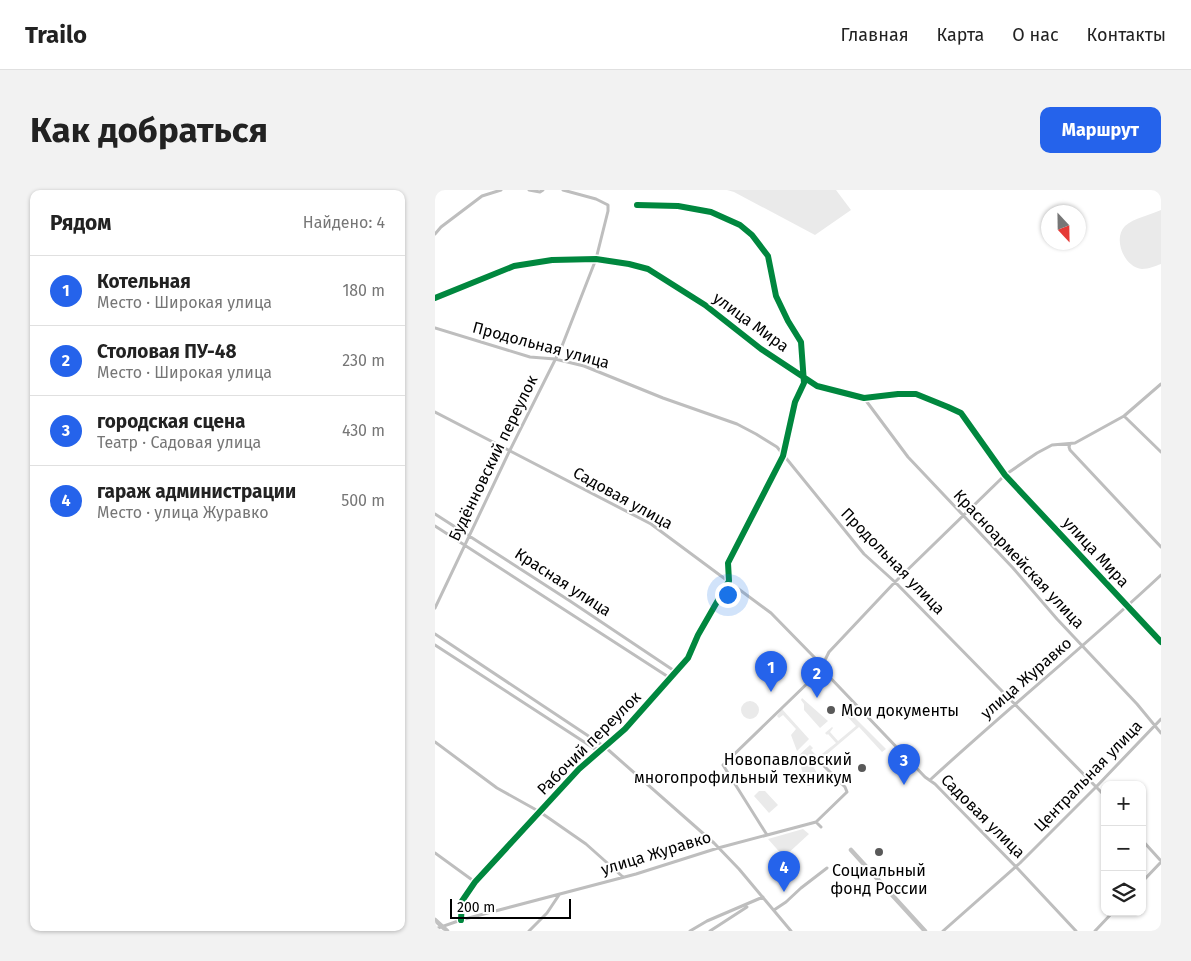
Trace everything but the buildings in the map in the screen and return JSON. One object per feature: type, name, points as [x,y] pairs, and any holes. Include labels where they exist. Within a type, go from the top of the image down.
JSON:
[{"type":"street","points":[[435,234],[441,227],[482,196],[501,190]]},
{"type":"street","points":[[529,190],[540,192],[543,190]]},
{"type":"street","name":"Будённовский переулок","points":[[435,608],[555,359],[596,259],[608,205],[596,199],[563,190]]},
{"type":"street","name":"Рабочий переулок","points":[[461,920],[462,901],[475,882],[579,769],[625,729],[688,658],[698,635],[729,581],[727,563],[783,456],[795,402],[804,383],[801,342],[776,296],[768,256],[752,235],[740,225],[711,212],[678,206],[637,205]]},
{"type":"street","name":"улица Мира","points":[[435,298],[514,266],[552,260],[596,259],[629,264],[648,269],[705,305],[761,350],[817,386],[864,398],[916,394],[961,413],[1005,475],[1161,642]]},
{"type":"street","name":"Продольная улица","points":[[435,328],[530,357],[555,359],[583,366],[663,398],[737,424],[777,447],[864,554],[895,582],[1101,791]]},
{"type":"street","points":[[767,835],[723,765],[821,668],[829,652],[895,582],[1005,475],[1037,452],[1052,446],[1078,442],[1123,416],[1161,384]]},
{"type":"street","name":"Красноармейская улица","points":[[864,398],[907,457],[1137,704],[1161,733]]},
{"type":"street","name":"Садовая улица","points":[[435,412],[651,524],[771,613],[816,659],[821,668],[1016,866],[1076,931]]},
{"type":"street","points":[[1123,416],[1161,452]]},
{"type":"street","points":[[1070,444],[1070,450]]},
{"type":"street","points":[[1063,445],[1070,450],[1161,547]]},
{"type":"street","name":"Красная улица","points":[[435,514],[676,672]]},
{"type":"street","name":"Красная улица","points":[[435,526],[670,678]]},
{"type":"street","name":"улица Журавко","points":[[930,780],[1161,575]]},
{"type":"street","points":[[435,634],[605,747],[718,848],[739,869],[791,931]]},
{"type":"street","points":[[435,645],[595,749],[605,747]]},
{"type":"street","name":"Центральная улица","points":[[943,931],[1016,866],[1161,719]]},
{"type":"street","points":[[435,742],[497,788],[539,812],[586,844],[623,877]]},
{"type":"street","points":[[821,763],[845,787],[847,792],[817,821],[821,827]]},
{"type":"street","name":"улица Журавко","points":[[435,929],[461,920],[623,877],[718,848],[817,821]]},
{"type":"street","points":[[1146,845],[1161,862],[1146,878]]},
{"type":"street","points":[[851,850],[925,931]]},
{"type":"street","points":[[435,852],[475,882]]},
{"type":"street","points":[[774,910],[827,868]]},
{"type":"street","points":[[529,931],[547,913],[559,894]]},
{"type":"street","points":[[711,931],[763,897]]},
{"type":"street","points":[[690,931],[707,921],[754,902]]},
{"type":"street","points":[[1095,931],[1109,916]]},
{"type":"street","points":[[435,920],[447,931]]},
{"type":"shaded area","points":[[727,190],[836,190],[851,210],[815,235]]},
{"type":"shaded area","points":[[1161,210],[1161,264],[1142,269],[1130,264],[1120,245],[1121,232],[1125,226],[1133,221]]},
{"type":"shaded area","points":[[802,698],[828,721],[820,728],[804,710]]},
{"type":"shaded area","points":[[750,701],[756,704],[759,710],[756,716],[750,719],[744,716],[741,710],[744,704]]},
{"type":"shaded area","points":[[782,709],[809,739],[797,751],[791,735],[796,729],[783,715],[779,718],[777,716]]},
{"type":"shaded area","points":[[848,711],[886,749],[882,752],[859,727],[813,766],[819,777],[809,786],[806,785],[798,756],[810,745],[813,748],[811,750],[818,757],[836,743],[825,733],[832,727],[830,732],[838,741],[856,726],[845,714]]},
{"type":"shaded area","points":[[759,791],[765,791],[778,805],[769,813],[754,796]]},
{"type":"shaded area","points":[[803,829],[809,834],[784,857],[768,839]]},
{"type":"cycle path","points":[[461,920],[462,901],[475,882],[579,769],[625,729],[688,658],[698,635],[729,581],[728,563],[783,456],[795,402],[804,383],[801,342],[776,296],[768,256],[752,235],[740,225],[711,212],[678,206],[637,205]]},
{"type":"cycle path","points":[[435,298],[514,266],[552,260],[596,259],[629,264],[648,269],[705,305],[761,349],[817,386],[864,398],[916,394],[961,413],[1005,475],[1161,642]]},
{"type":"place","name":"Котельная","points":[[771,692]]},
{"type":"place","name":"Столовая ПУ-48","points":[[817,698]]},
{"type":"place","name":"Мои документы","points":[[831,710]]},
{"type":"place","name":"Новопавловский многопрофильный техникум","points":[[862,768]]},
{"type":"place","name":"городская сцена","points":[[904,785]]},
{"type":"place","name":"Социальный фонд России","points":[[879,852]]},
{"type":"place","name":"гараж администрации","points":[[784,892]]}]
